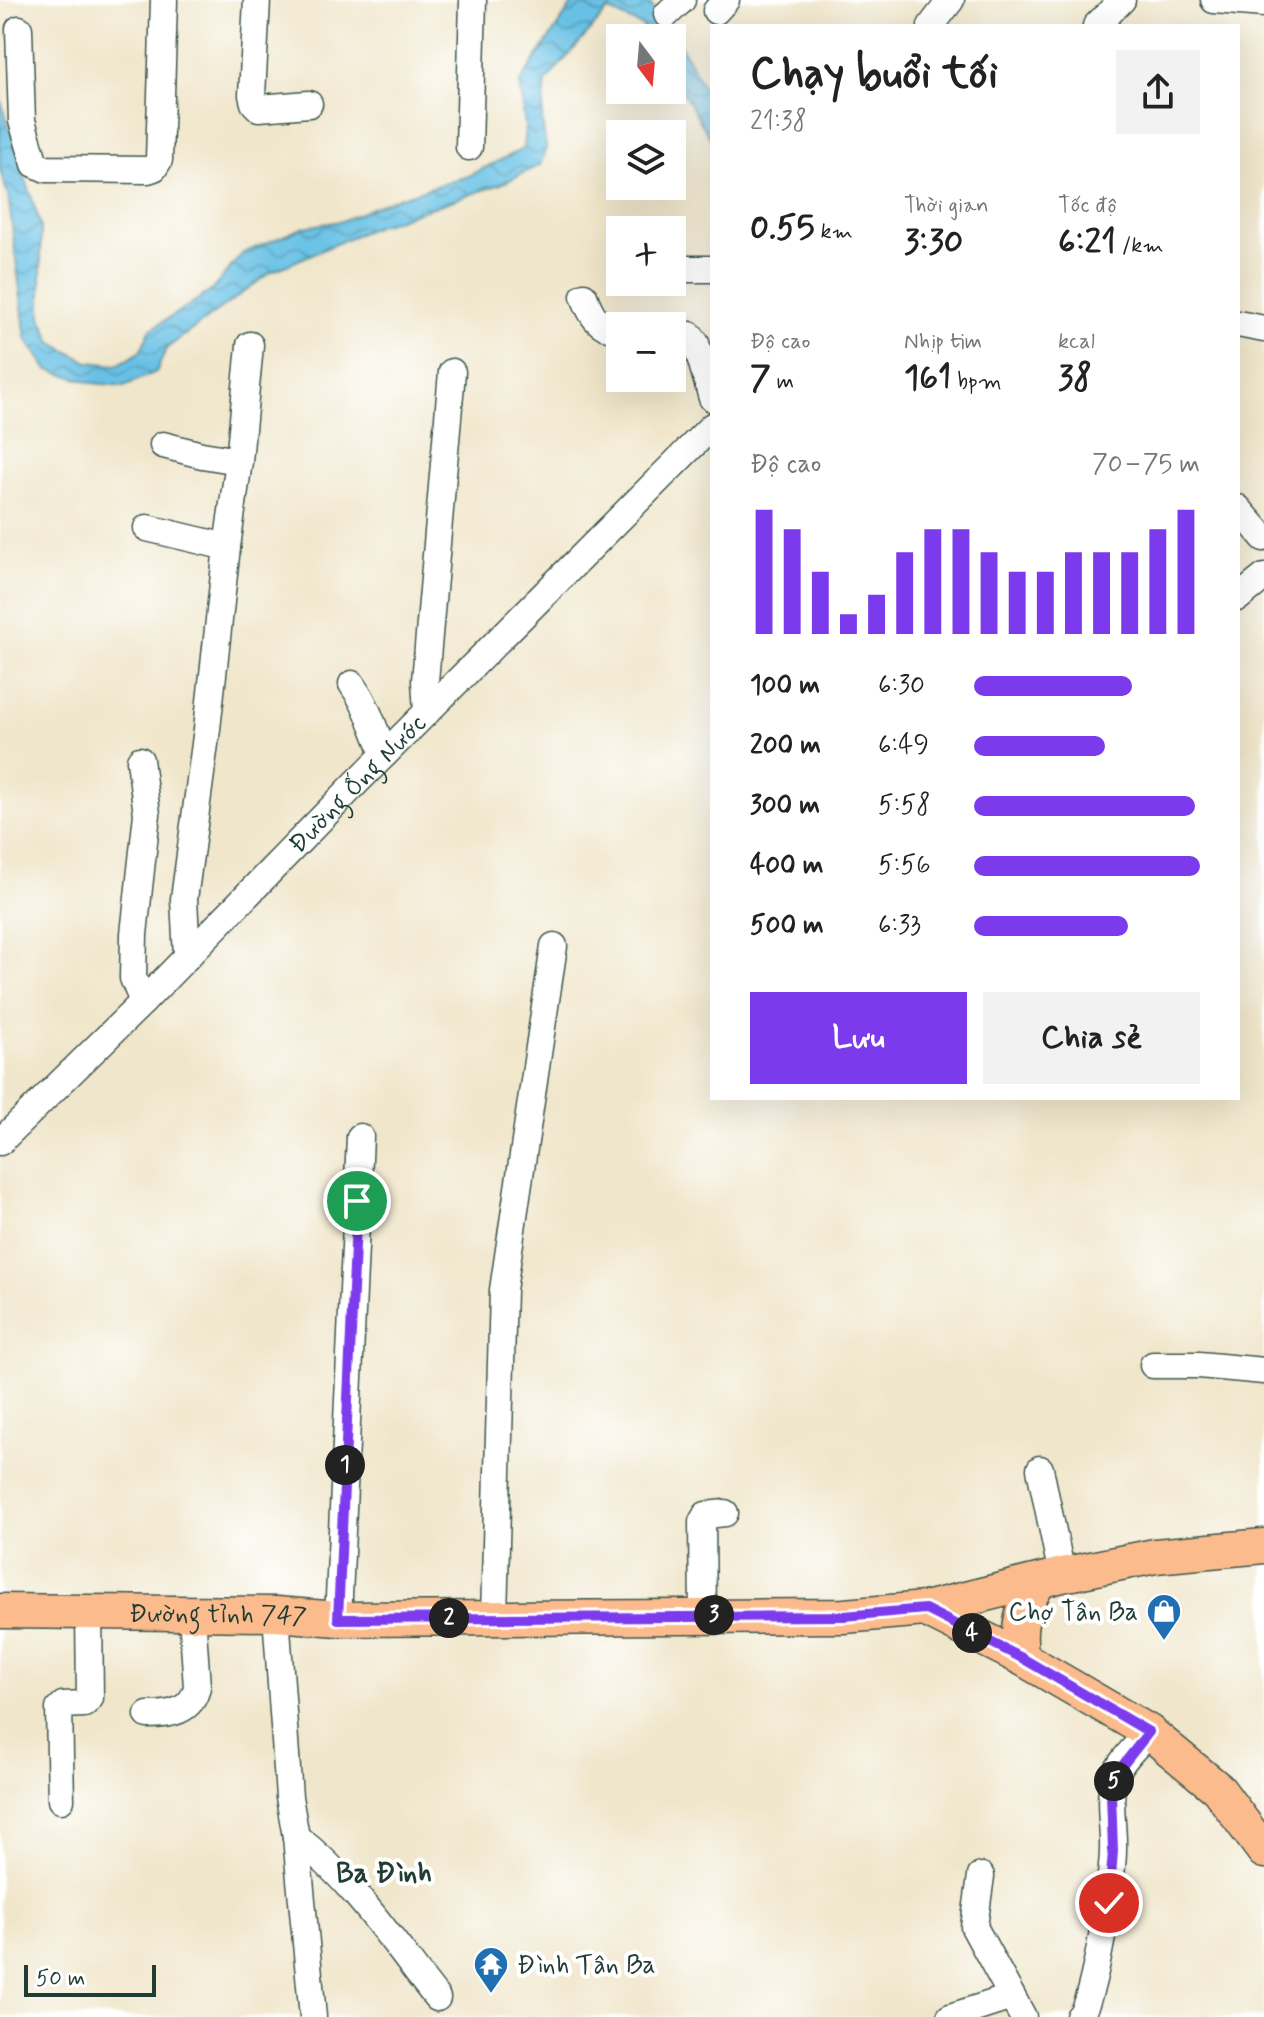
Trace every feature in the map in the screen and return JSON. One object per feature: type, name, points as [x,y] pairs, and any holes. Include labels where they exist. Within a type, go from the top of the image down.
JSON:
[{"type":"main road","name":"Đường tỉnh 747","points":[[0,1611],[276,1614],[338,1619],[844,1616],[925,1609],[1155,1556],[1264,1546]]},
{"type":"main road","points":[[1022,1658],[1019,1642],[1025,1603],[1050,1578]]},
{"type":"main road","points":[[925,1609],[1022,1658],[1149,1732],[1218,1789],[1264,1851]]},
{"type":"street","points":[[19,29],[22,121],[35,164],[46,169],[148,170],[154,168],[159,160],[164,0]]},
{"type":"street","points":[[257,0],[254,103],[259,108],[309,104]]},
{"type":"street","points":[[469,147],[473,0]]},
{"type":"street","points":[[933,24],[951,0]]},
{"type":"street","points":[[1098,24],[1122,0]]},
{"type":"street","points":[[1214,0],[1264,4]]},
{"type":"street","points":[[686,269],[710,269]]},
{"type":"street","points":[[584,296],[591,314],[606,326]]},
{"type":"street","points":[[1240,324],[1264,329]]},
{"type":"street","points":[[686,335],[696,343],[710,391]]},
{"type":"street","points":[[187,957],[184,899],[239,461],[250,345]]},
{"type":"street","points":[[427,712],[425,681],[452,372]]},
{"type":"street","name":"Đường Ống Nước","points":[[0,1142],[143,1002],[710,428]]},
{"type":"street","points":[[163,445],[239,461]]},
{"type":"street","points":[[1240,512],[1264,538]]},
{"type":"street","points":[[147,528],[227,547]]},
{"type":"street","points":[[1240,596],[1264,577]]},
{"type":"street","points":[[352,684],[366,703],[385,754]]},
{"type":"street","points":[[140,760],[147,814],[134,934],[133,978],[143,1002]]},
{"type":"street","points":[[494,1617],[503,1290],[554,946]]},
{"type":"street","points":[[338,1619],[360,1137]]},
{"type":"street","points":[[1153,1365],[1199,1365],[1264,1371]]},
{"type":"street","points":[[1040,1469],[1050,1578]]},
{"type":"street","points":[[703,1616],[702,1522],[706,1515],[725,1513]]},
{"type":"street","points":[[61,1800],[59,1709],[63,1705],[84,1704],[90,1698],[89,1612]]},
{"type":"street","points":[[148,1715],[168,1715],[181,1710],[195,1696],[192,1614]]},
{"type":"street","points":[[276,1614],[289,1797],[296,1837],[313,2017]]},
{"type":"street","points":[[1079,2017],[1090,1998],[1109,1903],[1113,1851],[1111,1793],[1115,1775],[1149,1732]]},
{"type":"street","points":[[296,1837],[325,1859],[343,1879],[437,1998]]},
{"type":"street","points":[[950,2017],[1017,2007],[974,1927],[981,1876]]},
{"type":"water","points":[[577,0],[647,0],[666,24],[638,24],[608,10],[546,81],[542,121],[546,148],[540,165],[501,184],[374,227],[271,272],[167,348],[156,372],[124,386],[93,383],[48,370],[26,339],[8,194],[0,171],[0,98],[41,227],[41,317],[52,343],[88,362],[117,365],[140,352],[150,330],[211,291],[243,253],[304,227],[342,221],[385,202],[468,176],[523,149],[525,127],[520,83]]},
{"type":"water","points":[[686,56],[710,98],[710,138],[686,97]]},
{"type":"place","name":"Chợ Tân Ba","points":[[1164,1642]]},
{"type":"place","name":"Đình Tân Ba","points":[[491,1995]]},
{"type":"district","name":"Ba Đình","points":[[384,1872]]},
{"type":"route","points":[[357,1201],[338,1619],[844,1616],[925,1609],[1022,1658],[1149,1732],[1115,1775],[1111,1793],[1113,1851],[1109,1903]]}]
